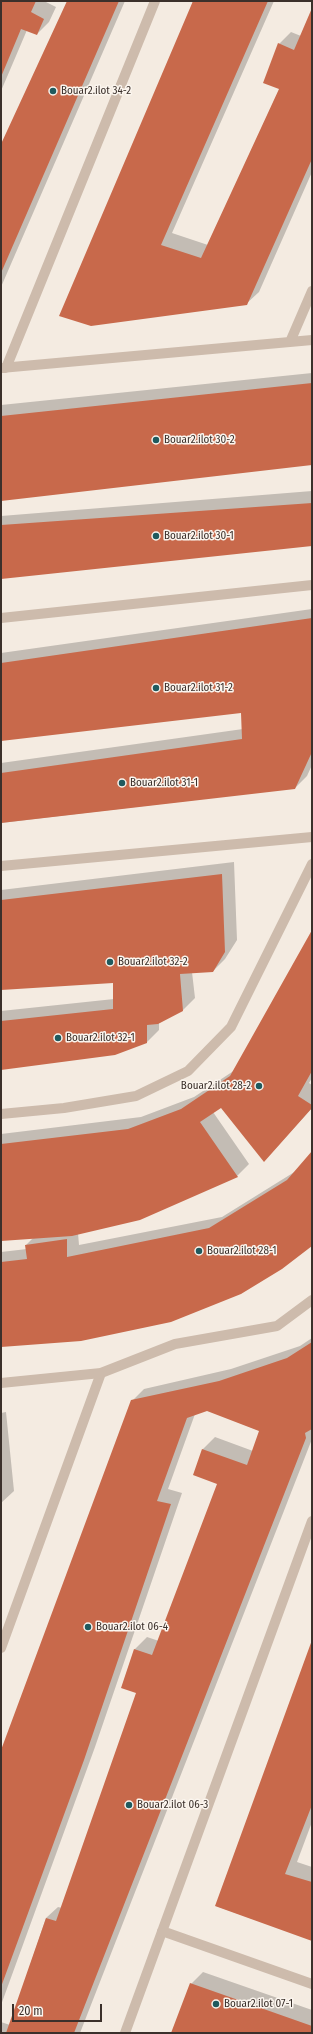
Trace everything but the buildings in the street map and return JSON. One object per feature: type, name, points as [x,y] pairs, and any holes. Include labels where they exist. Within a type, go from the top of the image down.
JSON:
[{"type":"street","points":[[155,1],[4,368],[312,340]]},
{"type":"street","points":[[290,342],[312,291]]},
{"type":"street","points":[[1,618],[312,585]]},
{"type":"street","points":[[1,866],[312,837]]},
{"type":"street","points":[[1,1114],[64,1108],[136,1096],[188,1071],[230,1027],[312,864]]},
{"type":"street","points":[[1,1383],[101,1373],[175,1344],[277,1326],[312,1300]]},
{"type":"street","points":[[1,1646],[101,1373]]},
{"type":"street","points":[[125,2033],[312,1521]]},
{"type":"street","points":[[162,1931],[312,1984]]},
{"type":"place","name":"Bouar2.ilot 34-2","points":[[53,91]]},
{"type":"place","name":"Bouar2.ilot 30-2","points":[[156,440]]},
{"type":"place","name":"Bouar2.ilot 30-1","points":[[156,536]]},
{"type":"place","name":"Bouar2.ilot 31-2","points":[[156,688]]},
{"type":"place","name":"Bouar2.ilot 31-1","points":[[122,783]]},
{"type":"place","name":"Bouar2.ilot 32-2","points":[[110,962]]},
{"type":"place","name":"Bouar2.ilot 32-1","points":[[58,1038]]},
{"type":"place","name":"Bouar2.ilot 28-2","points":[[259,1086]]},
{"type":"place","name":"Bouar2.ilot 28-1","points":[[199,1251]]},
{"type":"place","name":"Bouar2.ilot 06-4","points":[[88,1627]]},
{"type":"place","name":"Bouar2.ilot 06-3","points":[[129,1805]]},
{"type":"place","name":"Bouar2.ilot 07-1","points":[[216,2004]]}]
